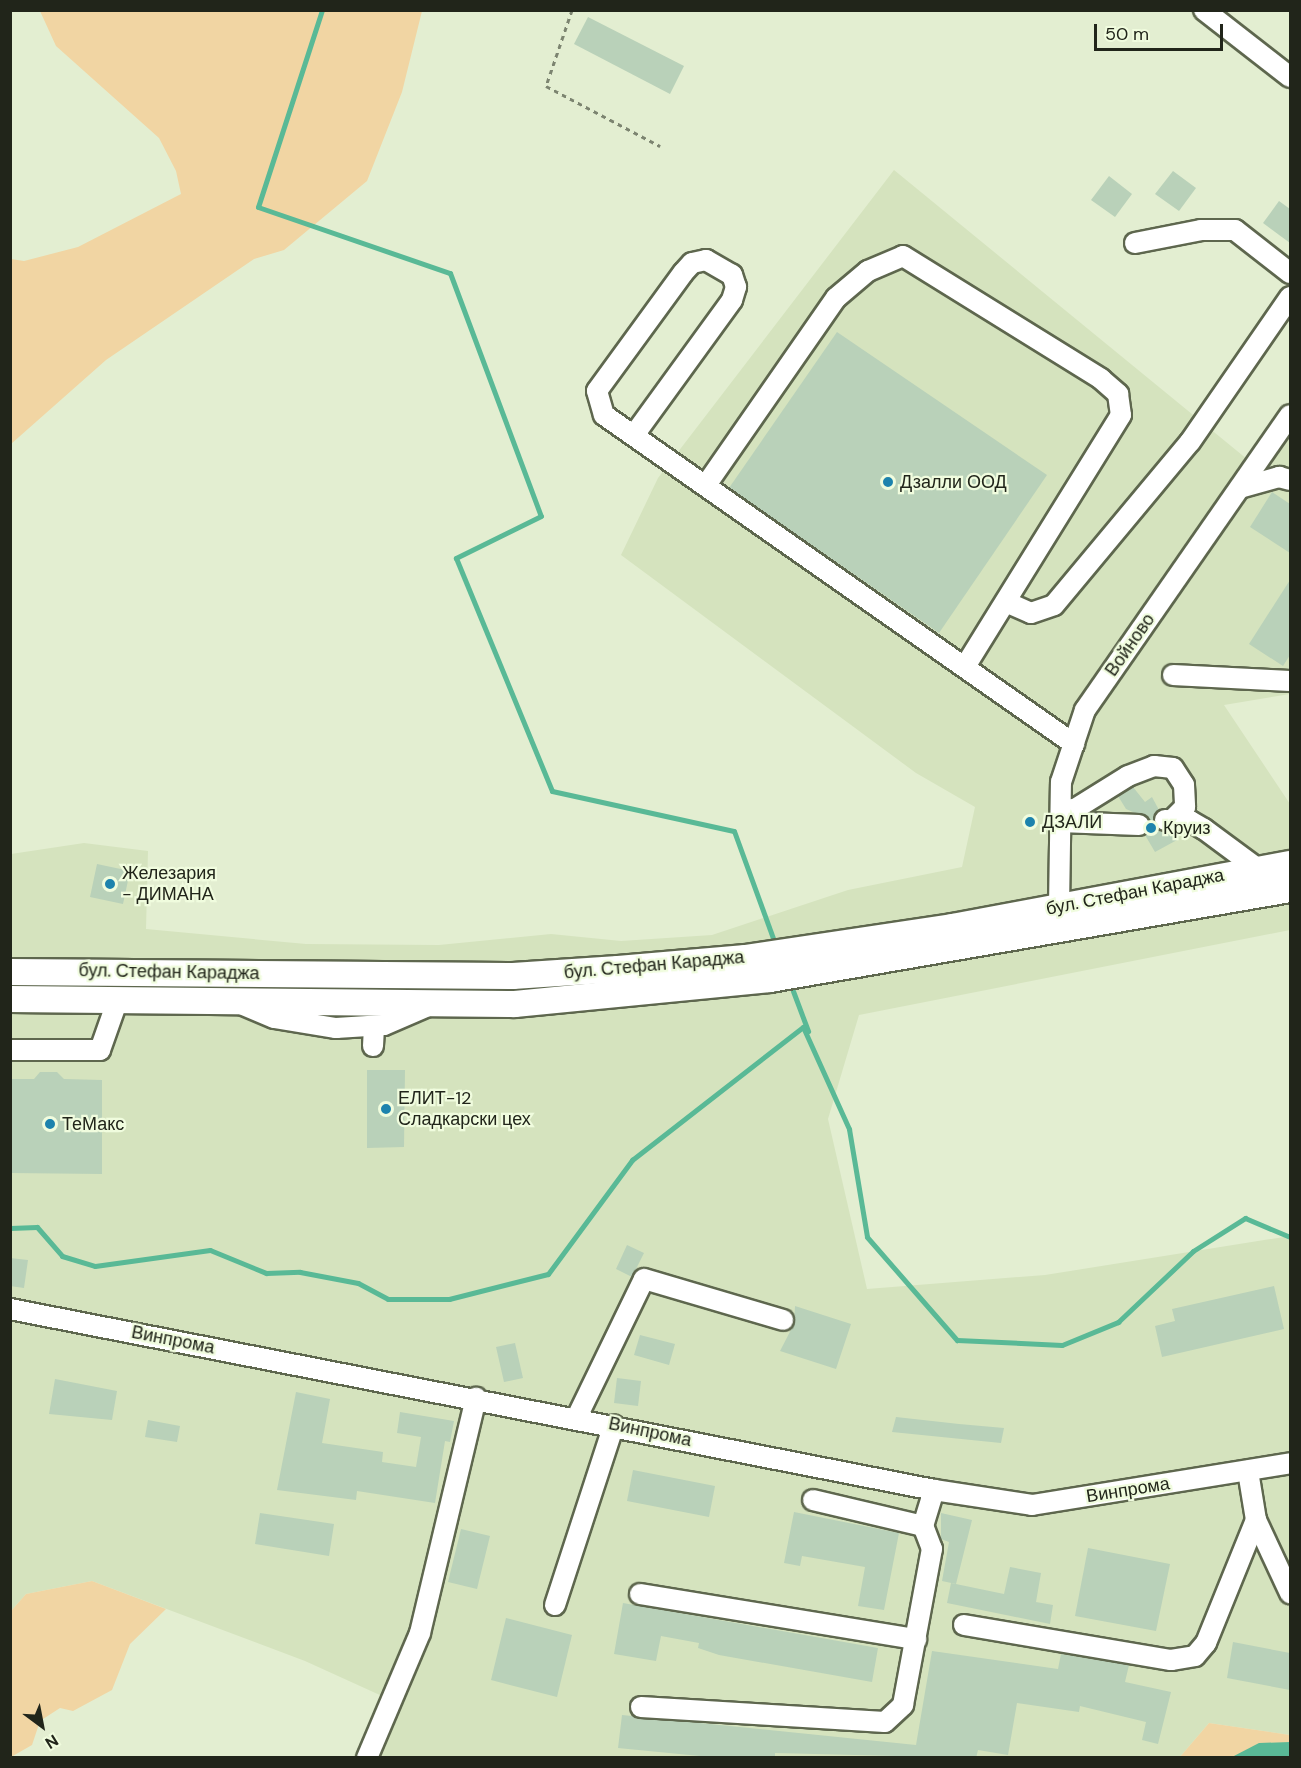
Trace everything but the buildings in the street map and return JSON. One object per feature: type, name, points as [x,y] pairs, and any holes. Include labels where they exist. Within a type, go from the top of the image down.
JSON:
[{"type":"main road","name":"бул. Стефан Караджа","points":[[10,999],[515,1004],[749,982],[1063,918],[1258,869],[1290,864]]},
{"type":"main road","name":"бул. Стефан Караджа","points":[[14,971],[513,976],[746,958],[1290,889]]},
{"type":"street","points":[[1204,10],[1290,77]]},
{"type":"street","points":[[1135,243],[1201,230],[1235,230],[1290,273]]},
{"type":"street","points":[[706,485],[836,298],[868,271],[903,256],[1101,379],[1118,394],[1121,415],[1111,436],[966,665]]},
{"type":"street","points":[[634,435],[732,300],[736,287],[732,275],[706,260],[692,264],[683,273],[597,391],[604,415],[966,665],[1074,744]]},
{"type":"street","points":[[1006,602],[1032,613],[1054,605],[1191,442],[1290,297]]},
{"type":"street","name":"Войново","points":[[1063,918],[1061,782],[1085,710],[1290,415]]},
{"type":"street","points":[[1240,488],[1279,477],[1290,480]]},
{"type":"street","points":[[1173,675],[1290,681]]},
{"type":"street","points":[[1061,816],[1128,776],[1154,766],[1173,768],[1184,785],[1185,807],[1169,819],[1204,828],[1258,869]]},
{"type":"street","points":[[1061,816],[1139,825]]},
{"type":"street","points":[[10,1050],[100,1050],[118,999]]},
{"type":"street","points":[[233,1000],[274,1018],[374,1036],[438,1003]]},
{"type":"street","points":[[577,1417],[644,1279],[783,1320]]},
{"type":"street","name":"Винпрома","points":[[10,1309],[577,1417],[934,1490],[1032,1505],[1290,1463]]},
{"type":"street","points":[[367,1758],[420,1633],[476,1398]]},
{"type":"street","points":[[555,1605],[614,1425]]},
{"type":"street","points":[[1248,1471],[1256,1520],[1290,1593]]},
{"type":"street","points":[[641,1707],[885,1722],[903,1705],[932,1549],[923,1526],[934,1490]]},
{"type":"street","points":[[813,1500],[923,1526]]},
{"type":"street","points":[[964,1625],[1171,1660],[1195,1656],[1206,1643],[1256,1520]]},
{"type":"street","points":[[640,1594],[916,1640]]},
{"type":"path","points":[[572,10],[546,86],[660,146]]},
{"type":"shaded area","points":[[40,11],[422,11],[402,92],[367,181],[284,250],[254,259],[106,360],[11,444],[11,259],[24,261],[78,247],[181,194],[176,171],[159,138],[56,46]]},
{"type":"shaded area","points":[[894,170],[1264,473],[1290,434],[1290,694],[1224,705],[1290,804],[1290,930],[859,1015],[828,1119],[867,1289],[1045,1275],[1290,1236],[1290,1735],[1209,1723],[1179,1758],[364,1757],[382,1696],[305,1661],[92,1581],[26,1594],[11,1611],[11,854],[84,843],[148,851],[146,929],[306,944],[439,945],[551,934],[621,941],[712,935],[848,890],[962,867],[975,807],[916,773],[621,555],[658,478]]},
{"type":"shaded area","points":[[92,1581],[166,1609],[130,1644],[112,1690],[73,1711],[60,1708],[40,1721],[32,1745],[11,1757],[11,1611],[26,1594]]},
{"type":"shaded area","points":[[1209,1723],[1290,1735],[1290,1742],[1232,1757],[1179,1758]]},
{"type":"shaded area","points":[[1290,1742],[1290,1757],[1232,1757],[1259,1743]]},
{"type":"waterway","points":[[322,10],[258,207],[450,273],[541,516],[456,558],[552,791],[734,831],[773,938]]},
{"type":"waterway","points":[[793,991],[808,1031]]},
{"type":"waterway","points":[[10,1228],[37,1227],[62,1256],[95,1266],[210,1250],[266,1273],[300,1272],[358,1283],[388,1299],[449,1299],[548,1274],[632,1160],[803,1027],[849,1129],[867,1237],[957,1340],[1062,1345],[1118,1322],[1193,1251],[1245,1218],[1290,1237]]},
{"type":"place","name":"Дзалли ООД","points":[[888,482]]},
{"type":"place","name":"ДЗАЛИ","points":[[1030,822]]},
{"type":"place","name":"Круиз","points":[[1151,828]]},
{"type":"place","name":"Железария - ДИМАНА","points":[[110,884]]},
{"type":"place","name":"ЕЛИТ-12 Сладкарски цех","points":[[386,1109]]},
{"type":"place","name":"ТеМакс","points":[[50,1124]]}]
